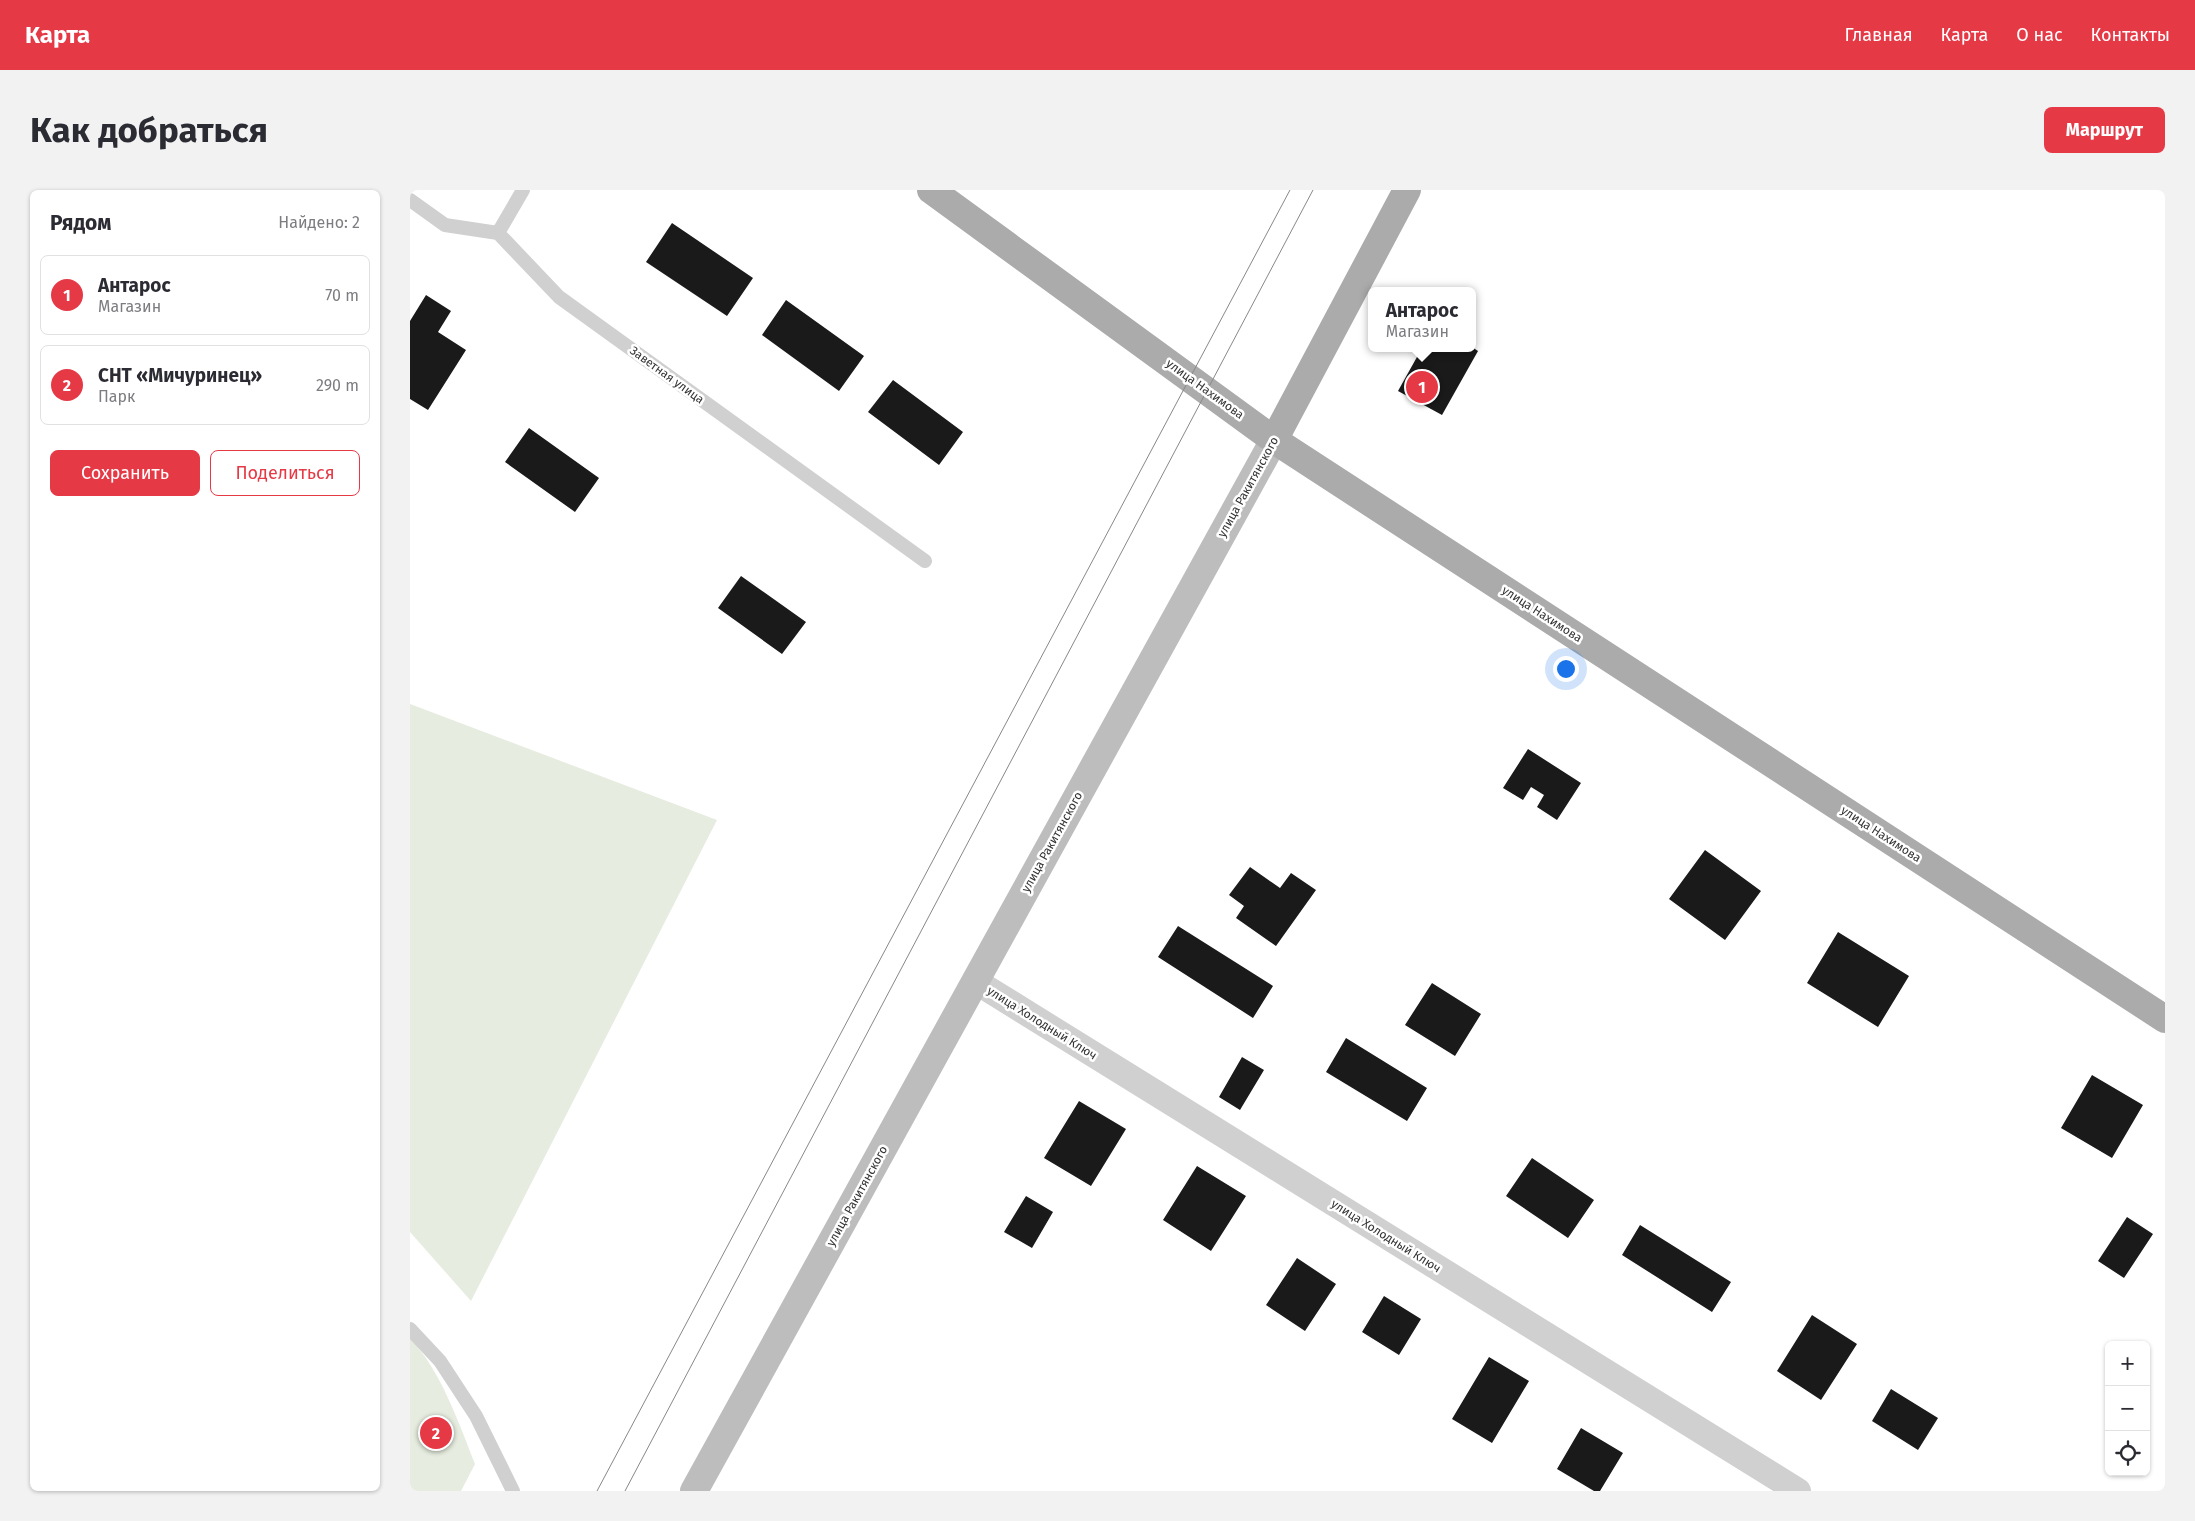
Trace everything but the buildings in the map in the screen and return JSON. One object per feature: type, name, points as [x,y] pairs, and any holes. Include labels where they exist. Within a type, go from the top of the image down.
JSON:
[{"type":"main road","name":"улица Нахимова","points":[[931,190],[1274,440],[2165,1019]]},
{"type":"main road","name":"улица Ракитянского","points":[[694,1491],[1274,440],[1407,190]]},
{"type":"street","name":"улица Холодный Ключ","points":[[975,981],[1798,1491]]},
{"type":"lane","points":[[410,200],[445,225],[498,233],[523,190]]},
{"type":"lane","name":"Заветная улица","points":[[498,233],[559,297],[925,561]]},
{"type":"lane","points":[[410,1329],[440,1360],[476,1416],[513,1491]]},
{"type":"shaded area","points":[[410,704],[717,820],[471,1301],[410,1232]]},
{"type":"shaded area","points":[[410,1339],[431,1365],[440,1381],[456,1415],[475,1464],[461,1491],[410,1491]]},
{"type":"tram line","points":[[597,1491],[1290,190]]},
{"type":"tram line","points":[[625,1491],[1313,190]]},
{"type":"place","name":"Антарос","points":[[1422,387]]},
{"type":"place","name":"СНТ «Мичуринец»","points":[[436,1433]]}]
